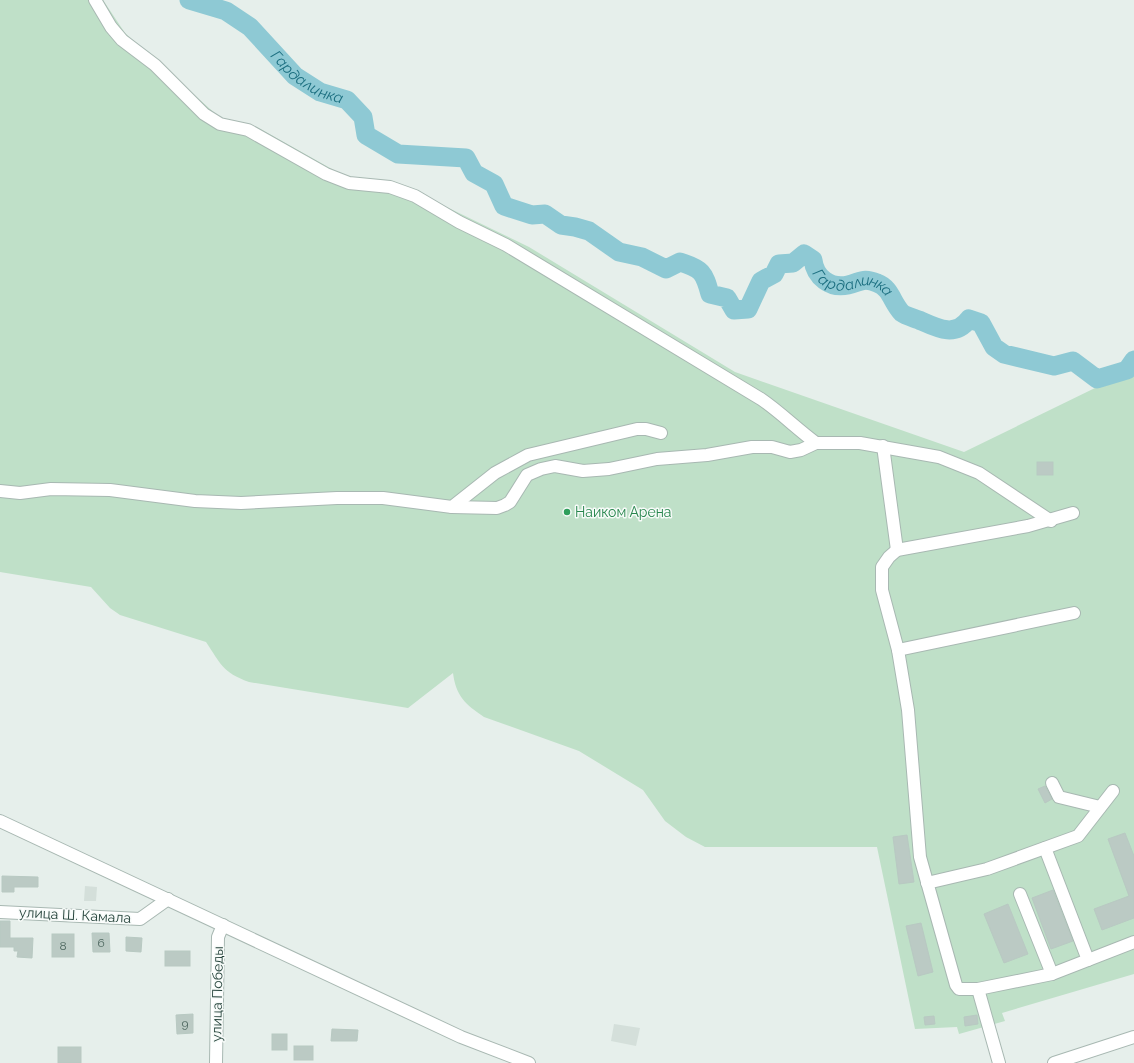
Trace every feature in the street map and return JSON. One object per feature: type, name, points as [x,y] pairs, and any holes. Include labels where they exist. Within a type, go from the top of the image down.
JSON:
[{"type":"street","points":[[95,0],[111,27],[122,40],[155,64],[204,114],[220,124],[248,130],[326,174],[349,183],[390,187],[415,196],[459,222],[506,244],[761,399],[778,410],[795,427],[816,443]]},
{"type":"street","points":[[452,507],[495,473],[528,455],[637,429],[646,428],[661,433]]},
{"type":"street","points":[[0,491],[20,493],[51,489],[110,490],[195,501],[241,503],[338,498],[383,498],[452,507],[497,508],[505,505],[527,475],[541,469],[555,466],[583,471],[609,469],[657,459],[707,455],[752,447],[772,447],[790,452],[801,450],[816,443],[860,443],[939,457],[979,473],[1051,521]]},
{"type":"street","points":[[883,446],[897,550]]},
{"type":"street","points":[[1073,513],[1051,521],[897,550],[889,556],[882,567],[882,590],[898,650],[908,710],[917,841],[927,882],[958,989],[964,990],[978,988],[1052,974],[1134,942]]},
{"type":"street","points":[[898,650],[1074,613]]},
{"type":"street","points":[[1052,783],[1059,797],[1100,807]]},
{"type":"street","points":[[927,882],[987,869],[1078,836],[1113,790]]},
{"type":"street","points":[[0,821],[461,1036],[529,1063]]},
{"type":"street","points":[[1044,848],[1088,960]]},
{"type":"street","points":[[1020,894],[1052,974]]},
{"type":"street","name":"улица Ш. Камала","points":[[0,912],[140,919],[168,899]]},
{"type":"street","name":"улица Победы","points":[[216,1063],[218,937],[223,925]]},
{"type":"street","points":[[978,988],[999,1063]]},
{"type":"street","points":[[1054,1063],[1134,1037]]},
{"type":"shaded area","points":[[85,886],[97,887],[96,901],[84,901]]},
{"type":"shaded area","points":[[614,1024],[640,1028],[636,1046],[611,1041]]},
{"type":"green space","name":"Наиком Арена","points":[[0,0],[103,0],[125,33],[219,117],[257,127],[346,177],[395,182],[529,247],[735,372],[964,452],[1134,369],[1134,974],[1002,1013],[1005,1021],[959,1034],[957,1027],[915,1029],[877,847],[705,847],[686,837],[665,821],[643,790],[579,751],[484,717],[462,699],[456,688],[453,673],[408,708],[249,682],[227,671],[219,662],[206,642],[120,615],[110,608],[91,587],[0,572]]},
{"type":"building","points":[[1037,462],[1053,462],[1053,475],[1037,475]]},
{"type":"building","points":[[1045,786],[1052,799],[1045,803],[1038,789]]},
{"type":"building","points":[[1125,833],[1134,856],[1134,918],[1102,930],[1094,909],[1129,896],[1108,839]]},
{"type":"building","points":[[907,835],[914,882],[899,884],[893,837]]},
{"type":"building","points":[[2,876],[38,877],[38,887],[14,887],[14,892],[2,892]]},
{"type":"building","points":[[1053,890],[1073,941],[1051,949],[1032,898]]},
{"type":"building","points":[[1008,904],[1028,954],[1004,963],[984,914]]},
{"type":"building","points":[[0,921],[10,921],[10,938],[33,938],[32,958],[17,957],[18,951],[14,951],[14,947],[0,947]]},
{"type":"building","points":[[921,923],[933,972],[918,976],[906,926]]},
{"type":"building","points":[[92,933],[109,933],[110,952],[93,952]]},
{"type":"building","points":[[52,934],[74,934],[74,957],[52,957]]},
{"type":"building","points":[[126,937],[142,938],[141,952],[126,951]]},
{"type":"building","points":[[165,951],[190,951],[190,966],[165,966]]},
{"type":"building","points":[[193,1014],[193,1033],[177,1034],[176,1015]]},
{"type":"building","points":[[977,1015],[978,1024],[965,1026],[964,1017]]},
{"type":"building","points":[[934,1016],[935,1024],[925,1025],[924,1017]]},
{"type":"building","points":[[332,1029],[358,1030],[357,1041],[331,1041]]},
{"type":"building","points":[[272,1034],[287,1034],[287,1050],[272,1050]]},
{"type":"building","points":[[294,1046],[313,1046],[313,1060],[294,1060]]},
{"type":"building","points":[[58,1047],[81,1047],[81,1063],[58,1063]]},
{"type":"waterway","name":"Гардалинка","points":[[189,0],[226,11],[250,27],[295,76],[320,92],[347,100],[363,117],[366,135],[398,154],[466,158],[474,173],[494,184],[504,206],[532,215],[545,214],[561,225],[589,231],[619,252],[642,257],[666,269],[680,262],[698,269],[704,276],[710,294],[727,298],[734,310],[748,309],[761,281],[774,274],[779,264],[793,263],[804,254],[813,260],[817,272],[824,280],[841,286],[865,280],[882,285],[902,313],[932,326],[952,330],[964,325],[969,319],[981,323],[994,347],[1004,354],[1054,366],[1073,361],[1097,379],[1127,370],[1134,360]]},
{"type":"place","name":"Наиком Арена","points":[[567,512]]}]
